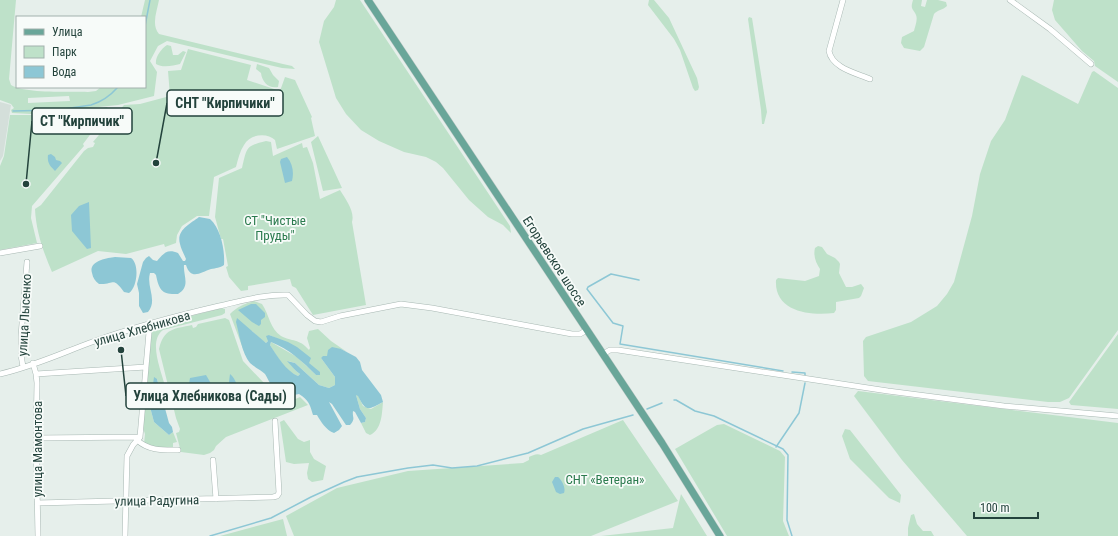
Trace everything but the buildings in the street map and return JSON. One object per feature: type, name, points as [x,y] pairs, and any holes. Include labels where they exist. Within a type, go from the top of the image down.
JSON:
[{"type":"main road","name":"Егорьевское шоссе","points":[[368,0],[662,443],[720,536]]},
{"type":"street","points":[[843,0],[829,51],[830,57],[840,66],[870,79]]},
{"type":"street","points":[[1010,0],[1050,29],[1091,64]]},
{"type":"street","points":[[0,253],[40,246]]},
{"type":"street","name":"улица Лысенко","points":[[23,367],[21,340],[27,262]]},
{"type":"street","name":"улица Хлебникова","points":[[0,374],[147,325],[253,298],[276,295],[288,295],[307,315],[315,321],[322,322],[340,316],[401,304],[572,334],[580,334],[587,330]]},
{"type":"street","points":[[126,536],[127,456],[138,438],[149,332],[147,325]]},
{"type":"street","points":[[603,354],[610,350],[618,350],[888,391],[1004,406],[1118,416]]},
{"type":"street","name":"улица Мамонтова","points":[[33,364],[36,374],[37,401],[36,438],[38,536]]},
{"type":"street","points":[[36,374],[146,367]]},
{"type":"street","name":"улица Радугина","points":[[37,503],[216,499],[277,496],[279,493],[275,421]]},
{"type":"street","points":[[36,438],[138,438]]},
{"type":"street","points":[[138,438],[142,445],[155,449],[178,450]]},
{"type":"street","points":[[214,460],[216,499]]},
{"type":"shaded area","points":[[0,102],[11,105],[3,156],[0,161]]},
{"type":"green space","points":[[0,0],[16,0],[9,79],[11,85],[16,88],[48,92],[88,92],[96,91],[100,88],[146,88],[146,16],[141,16],[145,0],[159,0],[155,26],[159,34],[292,66],[295,69],[282,68],[167,41],[158,46],[150,61],[157,72],[154,96],[118,105],[31,114],[12,113],[11,110],[14,108],[11,104],[0,100]],"holes":[[[69,96],[70,101],[28,103],[28,98]]]},
{"type":"green space","points":[[336,0],[360,0],[510,226],[511,233],[503,225],[488,217],[469,200],[443,168],[436,162],[426,157],[404,152],[379,141],[361,130],[346,114],[336,98],[319,42],[324,21],[334,7]]},
{"type":"green space","points":[[649,0],[654,0],[669,18],[697,78],[699,87],[698,90],[695,91],[693,88],[680,50],[674,39],[648,5]]},
{"type":"green space","points":[[913,0],[922,0],[921,6],[925,7],[927,0],[946,2],[947,6],[934,14],[924,47],[920,51],[904,48],[901,43],[902,37],[914,31],[917,19],[912,7]]},
{"type":"green space","points":[[1054,0],[1118,0],[1118,82],[1095,66],[1094,61],[1082,51],[1055,20],[1052,10]]},
{"type":"green space","points":[[749,17],[752,18],[767,112],[764,124],[762,124],[748,19]]},
{"type":"green space","points":[[167,45],[171,46],[173,55],[178,55],[183,51],[186,52],[180,64],[164,66],[156,64],[156,59],[159,53]]},
{"type":"green space","points":[[188,49],[251,65],[247,80],[280,91],[285,77],[295,80],[312,117],[315,136],[277,149],[275,140],[272,137],[259,135],[250,138],[239,155],[236,167],[214,177],[209,216],[197,216],[182,226],[177,235],[176,243],[165,247],[164,244],[126,254],[98,251],[52,272],[40,241],[35,209],[41,205],[84,151],[93,147],[95,143],[93,142],[124,105],[140,104],[170,96],[168,71],[181,70]]},
{"type":"green space","points":[[257,64],[269,68],[279,81],[278,87],[269,86],[264,82],[261,73],[256,69]]},
{"type":"green space","points":[[1094,71],[1118,88],[1118,330],[1069,398],[1060,402],[1048,402],[868,381],[864,376],[863,341],[866,337],[911,322],[937,306],[947,294],[954,282],[972,216],[980,174],[991,141],[1005,120],[1022,75],[1078,104],[1092,72]]},
{"type":"green space","points":[[107,107],[109,110],[83,144],[84,146],[32,206],[31,218],[37,243],[0,250],[0,166],[4,156],[10,115],[68,115]]},
{"type":"green space","points":[[318,136],[342,188],[323,191],[311,142]]},
{"type":"green space","name":"СТ \"Чистые Пруды\"","points":[[266,141],[271,142],[273,156],[302,143],[303,148],[307,147],[313,163],[320,199],[340,190],[345,198],[353,218],[352,222],[366,305],[313,315],[296,288],[292,286],[290,279],[248,286],[248,290],[241,291],[229,277],[226,267],[228,266],[223,239],[221,239],[215,217],[219,178],[242,168],[246,152],[250,146]]},
{"type":"green space","points":[[818,246],[822,247],[827,254],[839,262],[839,273],[846,287],[861,284],[864,288],[859,298],[836,302],[836,310],[834,313],[815,314],[796,310],[787,305],[781,299],[777,291],[776,280],[778,278],[805,281],[819,276],[820,269],[814,254],[815,248]]},
{"type":"green space","points":[[254,301],[262,304],[274,329],[281,336],[299,342],[309,350],[310,348],[307,338],[309,331],[318,329],[331,341],[347,352],[341,349],[335,349],[327,356],[321,358],[335,377],[335,385],[329,388],[319,385],[295,363],[288,361],[300,374],[298,376],[289,371],[270,345],[271,342],[297,357],[316,375],[319,372],[276,338],[269,335],[266,343],[252,331],[241,338],[245,354],[230,314],[235,309]]},
{"type":"green space","points":[[222,308],[225,309],[225,313],[222,315],[163,330],[159,335],[156,341],[156,348],[165,386],[161,390],[157,379],[150,407],[154,422],[169,435],[173,432],[177,442],[173,443],[173,449],[152,447],[144,444],[145,434],[143,428],[152,329],[156,325]]},
{"type":"green space","points":[[225,318],[229,320],[243,361],[284,404],[300,397],[308,405],[226,437],[210,453],[204,455],[181,452],[176,433],[179,432],[180,429],[159,349],[161,342],[167,333],[175,329],[192,325],[193,328],[198,324]]},
{"type":"green space","points":[[1118,334],[1118,409],[1071,405],[1069,402]]},
{"type":"green space","points":[[858,391],[1118,423],[1118,536],[967,536],[902,460],[854,396]]},
{"type":"green space","points":[[356,395],[358,395],[363,406],[371,409],[383,402],[382,416],[379,425],[374,433],[370,435],[366,433],[361,423],[365,422],[366,418],[360,409]]},
{"type":"green space","points":[[284,420],[298,439],[304,442],[310,440],[310,452],[314,459],[326,466],[323,480],[312,482],[308,479],[307,473],[309,463],[294,464],[286,462],[280,422]]},
{"type":"green space","name":"СНТ «Ветеран»","points":[[623,420],[678,501],[591,536],[294,536],[286,516],[337,488],[408,471],[523,463],[529,460],[529,457],[536,454],[541,455]]},
{"type":"green space","points":[[724,424],[780,451],[785,457],[783,521],[789,536],[727,536],[675,449],[717,425]]},
{"type":"green space","points":[[845,429],[850,430],[901,495],[900,503],[889,498],[850,459],[842,436]]},
{"type":"green space","points":[[681,494],[707,536],[601,536],[673,528]]},
{"type":"green space","points":[[914,514],[917,524],[923,531],[931,531],[934,536],[908,536],[911,515]]},
{"type":"green space","points":[[283,519],[287,536],[220,536]]},
{"type":"water","points":[[51,154],[56,160],[62,163],[55,171],[48,162],[48,155]]},
{"type":"water","points":[[287,157],[292,166],[293,175],[292,181],[285,183],[280,162],[281,159]]},
{"type":"water","points":[[89,202],[91,248],[87,249],[72,231],[71,215],[79,206]]},
{"type":"water","points":[[199,217],[210,219],[217,228],[222,240],[224,265],[193,274],[188,270],[186,265],[184,265],[186,281],[184,288],[178,294],[168,294],[162,290],[158,284],[156,275],[154,273],[150,273],[149,283],[152,303],[148,312],[143,313],[139,306],[137,284],[143,262],[149,256],[153,260],[157,261],[168,251],[178,253],[183,261],[185,261],[186,259],[179,239],[180,235],[188,225]]},
{"type":"water","points":[[115,257],[131,258],[136,265],[136,281],[129,293],[124,292],[117,284],[113,282],[99,284],[95,281],[93,276],[92,269],[95,263],[103,259]]},
{"type":"water","points":[[251,304],[256,304],[265,313],[265,317],[261,320],[261,324],[259,326],[238,310]]},
{"type":"water","points":[[237,318],[266,343],[268,341],[266,336],[269,335],[288,342],[311,358],[309,363],[320,372],[320,375],[316,375],[290,352],[271,342],[270,345],[282,363],[290,371],[298,376],[300,374],[287,361],[295,363],[319,385],[329,388],[335,385],[335,377],[321,358],[323,356],[327,356],[328,350],[332,347],[341,349],[356,357],[360,362],[362,370],[381,395],[383,402],[374,407],[368,408],[363,405],[356,395],[360,409],[366,418],[365,422],[361,423],[353,411],[353,421],[350,425],[346,425],[332,404],[329,402],[342,426],[334,433],[331,432],[324,426],[317,415],[313,415],[305,398],[299,394],[282,394],[270,383],[265,374],[250,363],[241,343],[236,322]]},
{"type":"water","points":[[230,374],[237,384],[240,398],[251,403],[250,405],[244,408],[240,406],[229,382]]},
{"type":"water","points":[[206,375],[216,395],[217,408],[194,401],[192,395],[189,381],[190,378]]},
{"type":"water","points":[[154,377],[157,379],[169,423],[172,427],[173,432],[169,435],[154,422],[150,407]]},
{"type":"water","points":[[555,477],[558,477],[562,482],[564,493],[560,494],[556,492],[552,482]]},
{"type":"waterway","points":[[146,21],[150,0]]},
{"type":"waterway","points":[[13,111],[57,110],[91,105],[106,98],[117,88]]},
{"type":"waterway","points":[[639,280],[611,274],[587,289],[613,323],[623,326],[620,344],[783,371]]},
{"type":"waterway","points":[[792,372],[805,373],[805,375]]},
{"type":"waterway","points":[[776,447],[799,413],[805,383]]},
{"type":"waterway","points":[[674,400],[695,411],[714,416],[783,449],[788,455],[787,520],[792,536]]},
{"type":"waterway","points":[[647,409],[662,403]]},
{"type":"waterway","points":[[210,536],[271,518],[311,497],[357,477],[433,465],[452,468],[477,466],[528,453],[583,429],[633,415]]},
{"type":"place","name":"СНТ \"Кирпичики\"","points":[[156,163]]},
{"type":"place","name":"СТ \"Кирпичик\"","points":[[26,184]]},
{"type":"place","name":"Улица Хлебникова (Сады)","points":[[121,350]]}]
